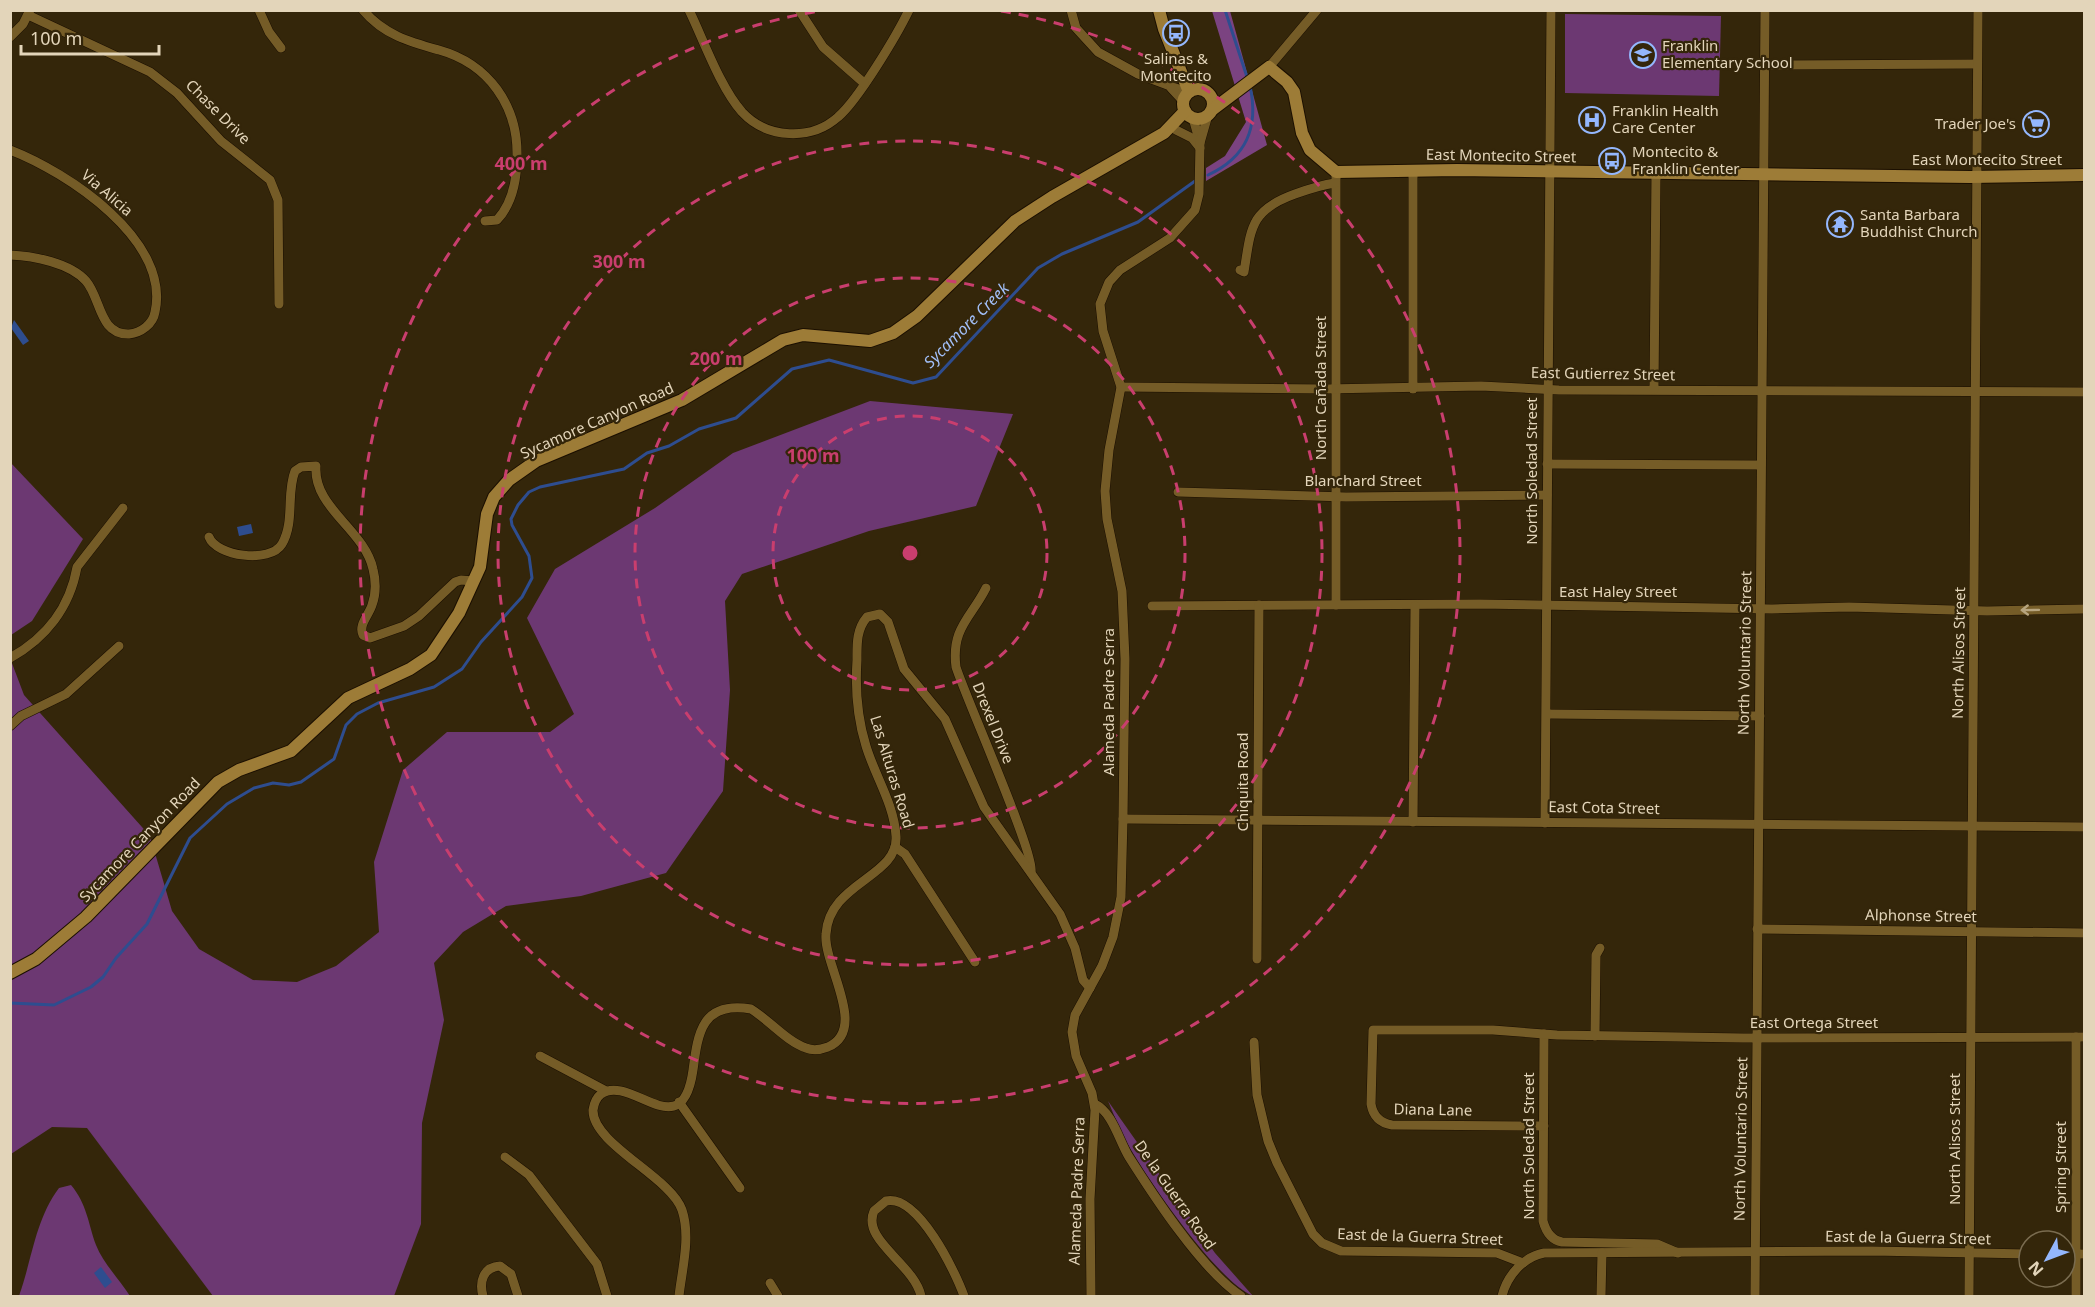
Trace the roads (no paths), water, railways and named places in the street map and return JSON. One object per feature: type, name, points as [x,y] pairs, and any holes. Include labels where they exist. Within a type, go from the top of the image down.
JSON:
[{"type":"main road","points":[[1159,10],[1181,76],[1193,102],[1210,113]]},
{"type":"main road","points":[[1176,56],[1184,64],[1193,102],[1210,113]]},
{"type":"main road","points":[[1210,113],[1234,92],[1269,68],[1287,82],[1294,92],[1302,133],[1310,150],[1336,178]]},
{"type":"main road","points":[[1193,102],[1234,92]]},
{"type":"main road","name":"Sycamore Canyon Road","points":[[10,973],[36,959],[86,917],[218,782],[239,770],[291,751],[348,698],[425,660],[446,636],[482,561],[490,505],[501,486],[521,470],[536,461],[682,400],[783,340],[803,335],[870,341],[893,333],[917,316],[976,257],[1026,213],[1170,132],[1193,102]]},
{"type":"main road","name":"East Montecito Street","points":[[1336,178],[1413,170],[1977,177],[2085,175]]},
{"type":"street","points":[[259,10],[269,32],[281,48]]},
{"type":"street","points":[[363,10],[395,36],[466,61],[489,78],[500,92],[517,135],[517,175],[503,213],[497,220],[485,221]]},
{"type":"street","points":[[689,10],[735,102],[749,118],[764,127],[794,134],[823,127],[842,113],[864,83],[909,10]]},
{"type":"street","points":[[799,10],[824,47],[864,83]]},
{"type":"street","points":[[1071,10],[1076,28],[1090,46],[1115,63],[1168,87],[1193,102]]},
{"type":"street","points":[[1269,68],[1317,10]]},
{"type":"street","name":"North Soledad Street","points":[[1545,823],[1551,10]]},
{"type":"street","name":"North Voluntario Street","points":[[1755,1296],[1754,1174],[1758,1038],[1757,929],[1766,10]]},
{"type":"street","name":"North Alisos Street","points":[[1969,1296],[1978,10]]},
{"type":"street","points":[[10,37],[29,13]]},
{"type":"street","name":"Chase Drive","points":[[29,13],[130,62],[167,83],[221,141],[270,180],[278,200],[279,304]]},
{"type":"street","points":[[1765,65],[1976,64]]},
{"type":"street","points":[[1168,87],[1176,83],[1181,76]]},
{"type":"street","name":"Alameda Padre Serra","points":[[1090,1296],[1089,1235],[1095,1104],[1076,1056],[1072,1032],[1075,1015],[1113,937],[1121,897],[1124,819],[1122,591],[1107,519],[1105,491],[1109,450],[1121,387],[1101,322],[1102,298],[1108,282],[1120,270],[1170,238],[1192,214],[1199,194],[1200,146],[1193,102]]},
{"type":"street","name":"Alameda Padre Serra","points":[[1200,146],[1210,113]]},
{"type":"street","points":[[1170,132],[1192,138],[1200,146]]},
{"type":"street","name":"Via Alicia","points":[[10,150],[54,170],[77,185],[127,231],[142,252],[152,276],[156,306],[153,318],[142,330],[131,334],[120,333],[106,322],[91,288],[73,271],[22,256],[10,255]]},
{"type":"street","points":[[1413,170],[1413,389]]},
{"type":"street","points":[[1654,389],[1656,173]]},
{"type":"street","points":[[1240,270],[1244,272],[1255,220],[1267,206],[1336,178]]},
{"type":"street","name":"North Cañada Street","points":[[1336,178],[1336,605]]},
{"type":"street","name":"East Gutierrez Street","points":[[1121,387],[1413,389],[1481,386],[1548,389],[2085,392]]},
{"type":"street","points":[[1547,464],[1761,465]]},
{"type":"street","points":[[209,537],[215,547],[220,549],[258,557],[271,554],[282,544],[287,533],[295,471],[301,466],[316,466],[317,486],[322,496],[357,535],[374,569],[375,593],[373,604],[361,627],[363,635],[370,638],[404,626],[434,605],[456,582],[473,581]]},
{"type":"street","name":"Blanchard Street","points":[[1178,492],[1337,496],[1547,495]]},
{"type":"street","points":[[10,658],[39,639],[52,626],[75,578],[77,567],[123,508]]},
{"type":"street","name":"Drexel Drive","points":[[986,588],[960,628],[954,658],[1008,804],[1025,839],[1033,867],[1031,872]]},
{"type":"street","name":"East Haley Street","points":[[1152,606],[1480,604],[1547,607],[1658,606],[1761,609],[1849,607],[1975,610],[2085,609]]},
{"type":"street","name":"Chiquita Road","points":[[1257,959],[1259,605]]},
{"type":"street","points":[[1413,822],[1415,606]]},
{"type":"street","name":"Las Alturas Road","points":[[679,1102],[690,1083],[700,1029],[711,1015],[721,1010],[740,1007],[751,1009],[808,1049],[824,1048],[837,1041],[846,1018],[827,949],[825,934],[830,915],[849,890],[885,864],[895,847],[895,826],[866,746],[856,702],[858,634],[862,623],[875,614],[884,617],[888,622],[904,669],[945,719],[984,807],[1065,922],[1083,980],[1090,988]]},
{"type":"street","points":[[10,726],[21,716],[66,694],[119,646]]},
{"type":"street","points":[[1547,714],[1760,716]]},
{"type":"street","name":"East Cota Street","points":[[1124,819],[2085,827]]},
{"type":"street","points":[[895,847],[905,854],[975,962]]},
{"type":"street","name":"Alphonse Street","points":[[1757,929],[2085,933]]},
{"type":"street","points":[[1595,1036],[1596,955],[1600,948]]},
{"type":"street","name":"East Ortega Street","points":[[1373,1030],[1493,1030],[1595,1036],[1758,1038],[2080,1037]]},
{"type":"street","name":"Diana Lane","points":[[1373,1030],[1371,1104],[1374,1114],[1382,1122],[1392,1125],[1544,1126]]},
{"type":"street","name":"North Soledad Street","points":[[1544,1034],[1543,1221],[1547,1233],[1554,1239],[1568,1243]]},
{"type":"street","name":"Spring Street","points":[[2076,1296],[2080,1254],[2080,1037]]},
{"type":"street","name":"East de la Guerra Street","points":[[1254,1042],[1257,1095],[1268,1141],[1310,1229],[1322,1244],[1341,1251],[1497,1253],[1523,1263],[1544,1253],[1678,1254],[1872,1251],[2017,1254]]},
{"type":"street","points":[[540,1056],[606,1091],[621,1091],[656,1105],[669,1107],[679,1102],[740,1188]]},
{"type":"street","points":[[606,1091],[598,1097],[593,1113],[600,1128],[635,1163],[669,1190],[681,1207],[686,1228],[679,1296]]},
{"type":"street","name":"De la Guerra Road","points":[[1095,1104],[1106,1112],[1132,1161],[1195,1250],[1220,1279],[1241,1296]]},
{"type":"street","points":[[505,1157],[529,1175],[597,1264],[607,1296]]},
{"type":"street","points":[[921,1296],[911,1274],[879,1240],[872,1228],[874,1211],[886,1201],[902,1202],[916,1214],[946,1257],[964,1296]]},
{"type":"street","name":"East de la Guerra Street","points":[[1568,1243],[1657,1244],[1678,1254]]},
{"type":"street","points":[[1601,1296],[1602,1253]]},
{"type":"street","points":[[1502,1296],[1509,1280],[1523,1263]]},
{"type":"street","points":[[483,1296],[481,1286],[483,1275],[490,1268],[500,1266],[511,1274],[518,1296]]},
{"type":"street","points":[[770,1282],[778,1296]]},
{"type":"water","points":[[14,320],[29,341],[23,345],[11,328]]},
{"type":"water","points":[[251,524],[253,533],[239,536],[237,527]]},
{"type":"water","points":[[101,1267],[112,1282],[105,1288],[94,1273]]},
{"type":"waterway","name":"Sycamore Creek","points":[[1225,10],[1248,80]]},
{"type":"waterway","name":"Sycamore Creek","points":[[1208,175],[1232,159],[1247,139],[1253,115],[1250,86]]},
{"type":"waterway","name":"Sycamore Creek","points":[[10,1003],[54,1005],[91,987],[103,977],[116,958],[147,924],[190,838],[227,804],[254,788],[273,783],[289,785],[301,782],[334,759],[346,725],[357,714],[378,703],[434,687],[462,669],[481,642],[522,597],[532,578],[529,556],[511,519],[518,505],[529,492],[540,487],[624,469],[647,453],[669,446],[699,429],[736,418],[792,369],[829,360],[913,383],[936,377],[1038,268],[1062,254],[1138,222],[1195,181]]},
{"type":"place","name":"Salinas & Montecito","points":[[1176,33]]},
{"type":"place","name":"Franklin Elementary School","points":[[1643,55]]},
{"type":"place","name":"Franklin Health Care Center","points":[[1592,120]]},
{"type":"place","name":"Trader Joe's","points":[[2036,124]]},
{"type":"place","name":"Montecito & Franklin Center","points":[[1612,161]]},
{"type":"place","name":"Santa Barbara Buddhist Church","points":[[1840,224]]}]
